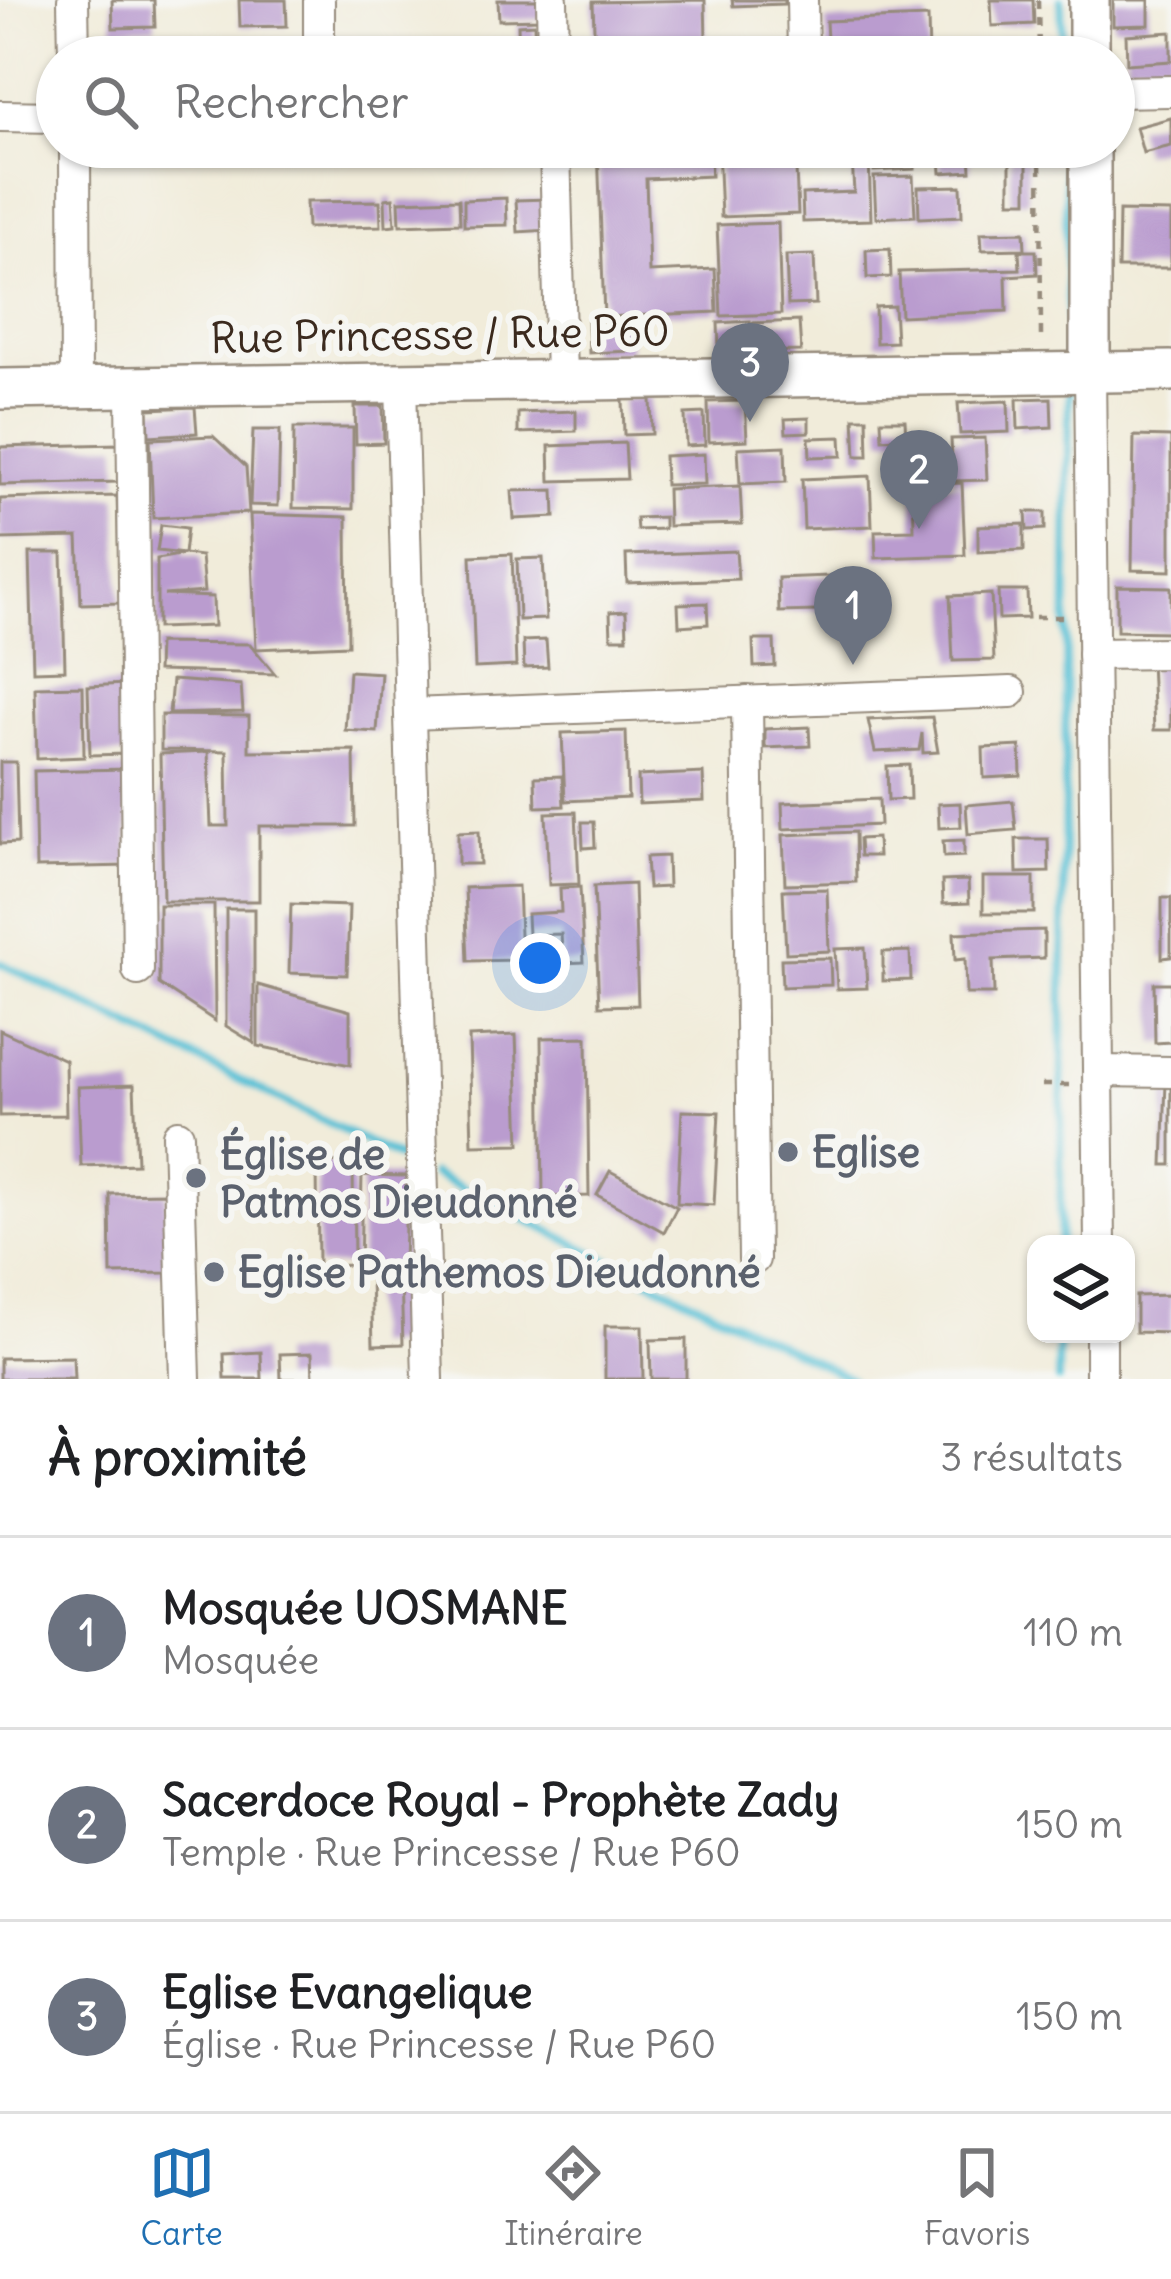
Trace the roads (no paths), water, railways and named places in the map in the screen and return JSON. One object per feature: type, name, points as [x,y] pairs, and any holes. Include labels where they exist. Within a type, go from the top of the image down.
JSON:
[{"type":"street","points":[[73,0],[74,36]]},
{"type":"street","points":[[319,0],[319,36]]},
{"type":"street","points":[[552,0],[553,36]]},
{"type":"street","points":[[802,0],[803,36]]},
{"type":"street","points":[[1089,0],[1090,36]]},
{"type":"street","points":[[1135,92],[1171,91]]},
{"type":"street","points":[[0,116],[36,116]]},
{"type":"street","points":[[75,168],[76,389]]},
{"type":"street","points":[[556,168],[561,377]]},
{"type":"street","points":[[1088,168],[1066,371],[1093,654],[1087,1078],[1099,1235]]},
{"type":"street","name":"Rue Princesse / Rue P60","points":[[0,388],[1171,371]]},
{"type":"street","points":[[401,383],[428,1379]]},
{"type":"street","points":[[132,389],[138,970]]},
{"type":"street","points":[[1093,654],[1171,652]]},
{"type":"street","points":[[410,714],[1011,692]]},
{"type":"street","points":[[747,700],[754,1259]]},
{"type":"street","points":[[1087,1078],[1171,1072]]},
{"type":"street","points":[[178,1135],[185,1379]]},
{"type":"street","points":[[1101,1343],[1101,1379]]},
{"type":"waterway","points":[[1061,0],[1062,36]]},
{"type":"waterway","points":[[1065,168],[1069,361]]},
{"type":"waterway","points":[[1060,1235],[1069,382]]},
{"type":"waterway","points":[[0,963],[414,1165]]},
{"type":"waterway","points":[[433,1174],[851,1379]]},
{"type":"waterway","points":[[1058,1379],[1059,1343]]},
{"type":"place","name":"Eglise Evangelique","points":[[750,422]]},
{"type":"place","name":"Sacerdoce Royal - Prophète Zady","points":[[919,529]]},
{"type":"place","name":"Mosquée UOSMANE","points":[[853,665]]},
{"type":"place","name":"Eglise","points":[[788,1152]]},
{"type":"place","name":"Église de Patmos Dieudonné","points":[[196,1178]]},
{"type":"place","name":"Eglise Pathemos Dieudonné","points":[[214,1272]]}]
